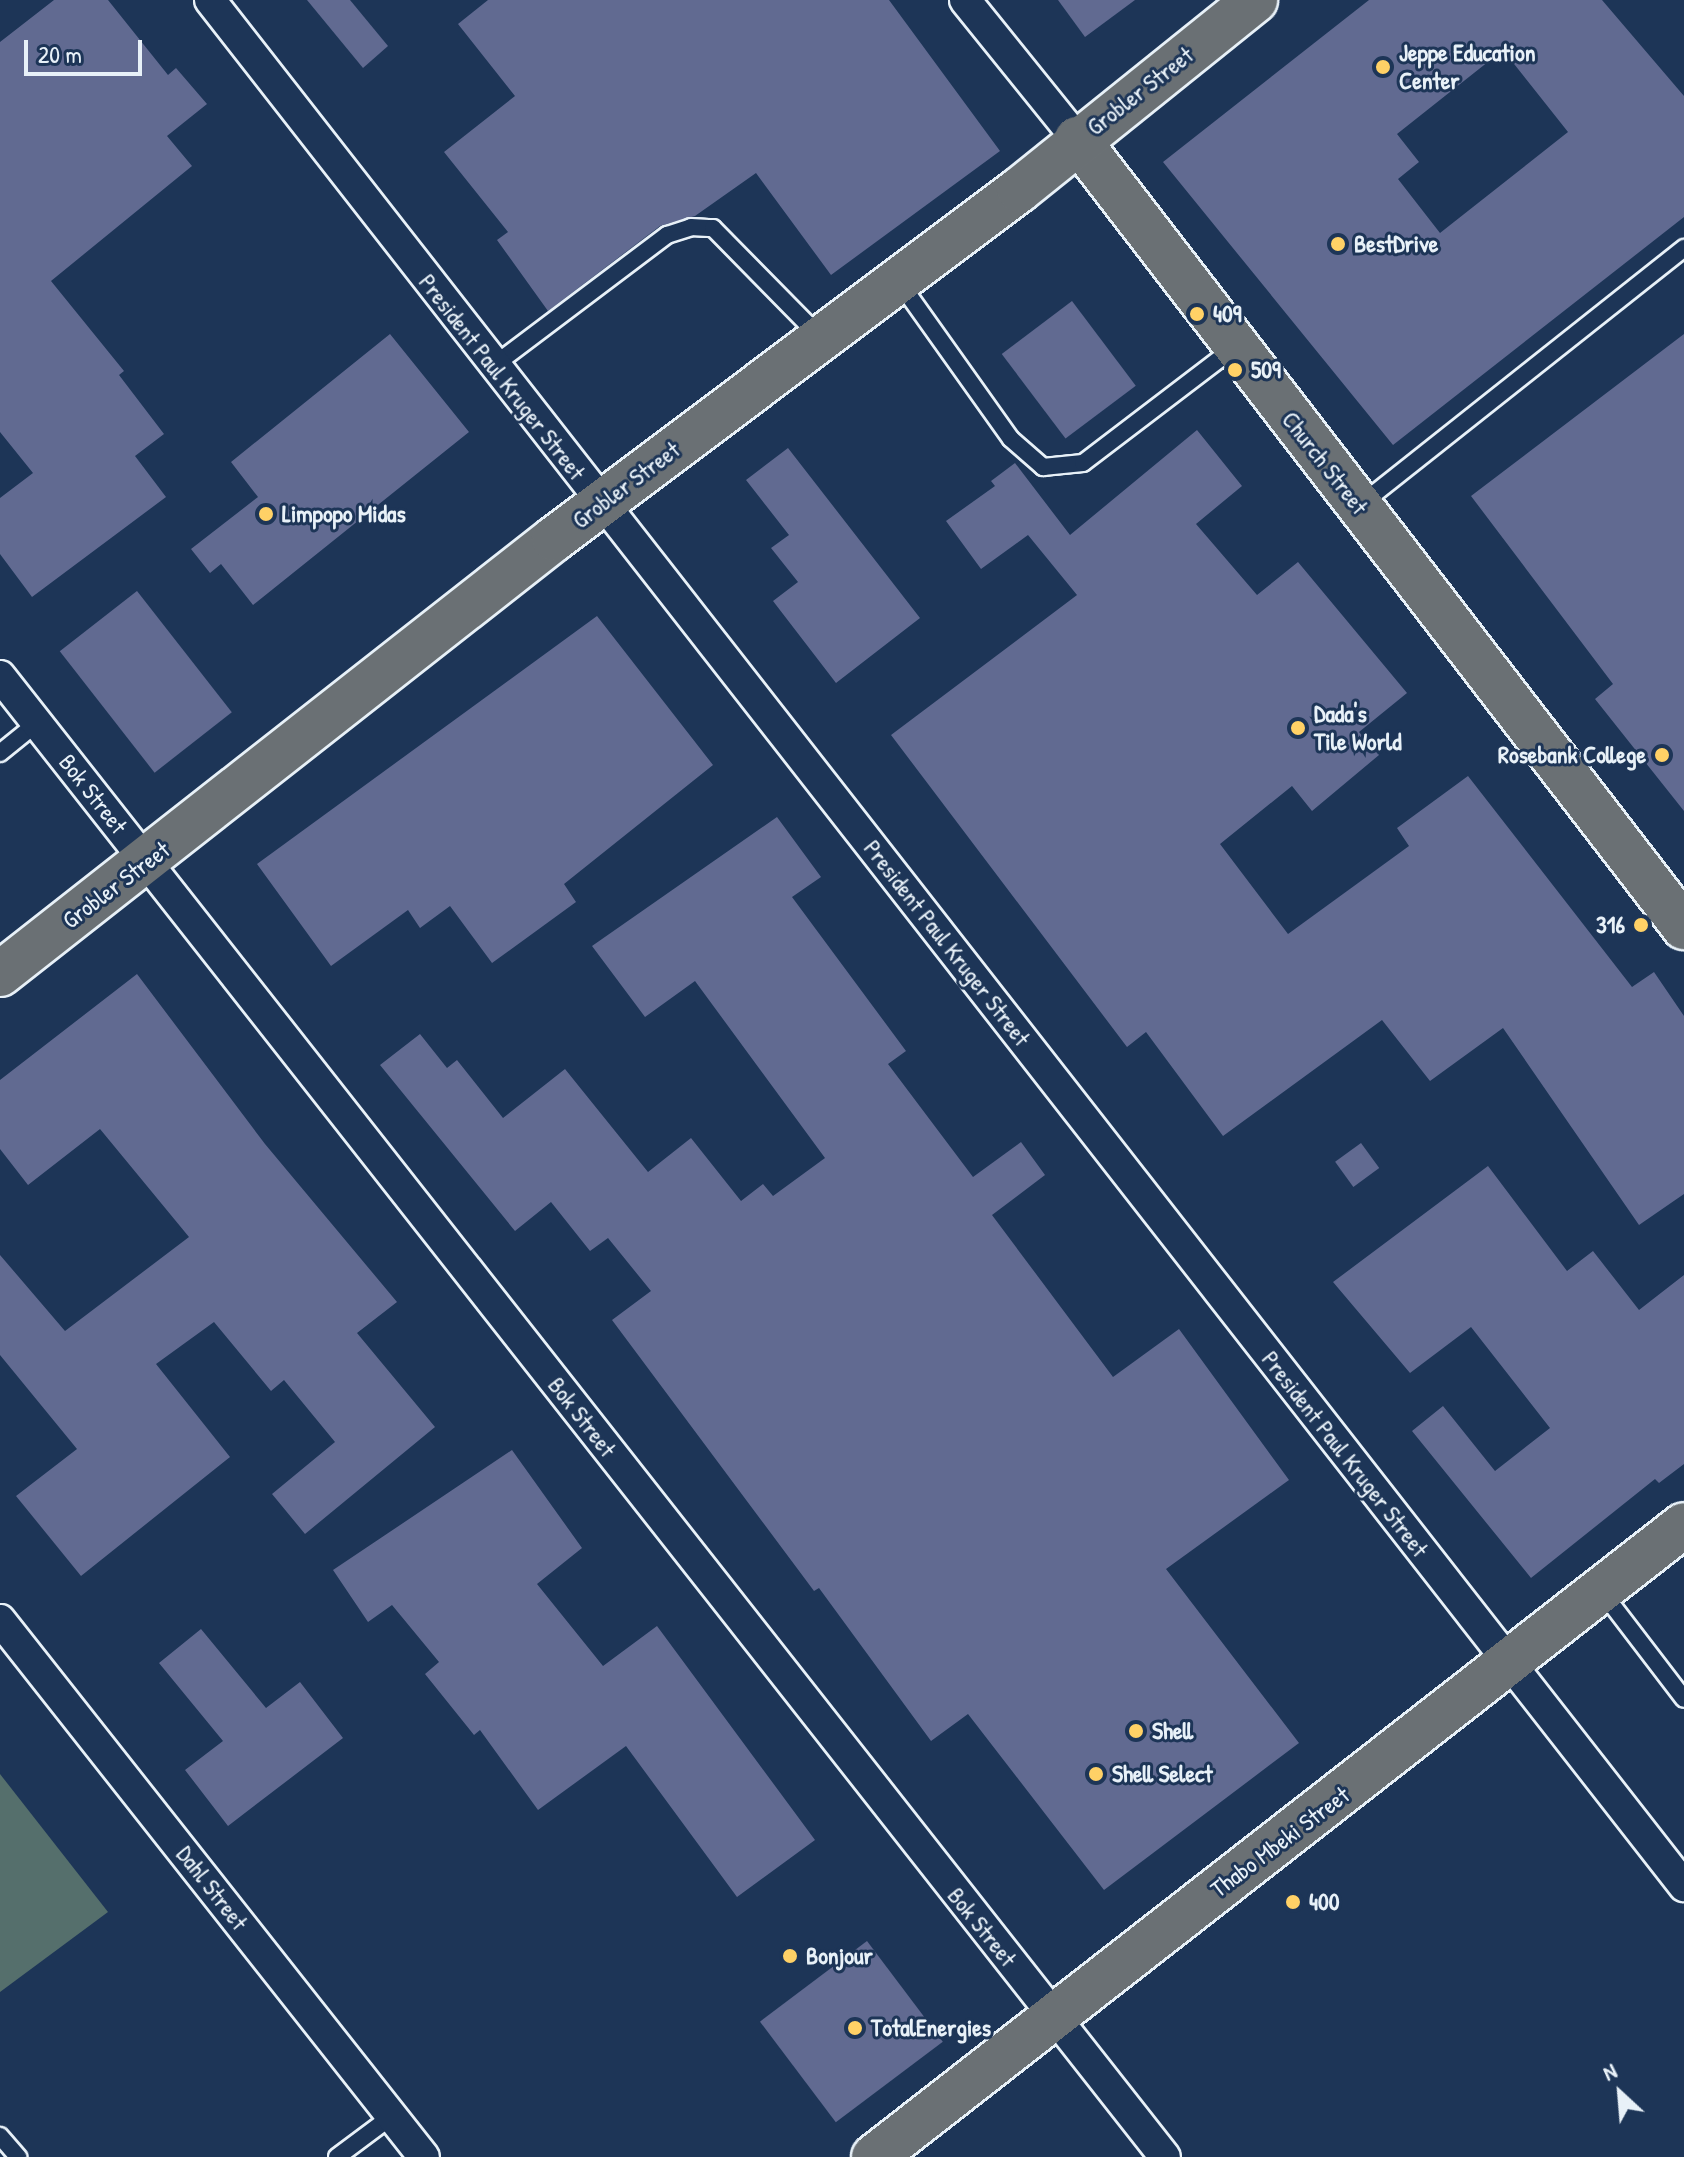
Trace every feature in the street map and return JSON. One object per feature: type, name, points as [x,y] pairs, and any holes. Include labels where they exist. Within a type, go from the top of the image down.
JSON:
[{"type":"main road","name":"Grobler Street","points":[[2,969],[146,862],[602,502],[899,281],[1255,0]]},
{"type":"main road","name":"Church Street","points":[[1077,139],[1684,927]]},
{"type":"main road","name":"Thabo Mbeki Street","points":[[874,2157],[1510,1666],[1684,1525]]},
{"type":"street","name":"President Paul Kruger Street","points":[[210,0],[493,366],[1684,1886]]},
{"type":"street","name":"Church Street","points":[[965,0],[1077,139]]},
{"type":"street","name":"Bok Street","points":[[0,676],[1165,2157]]},
{"type":"street","name":"Dahl Street","points":[[0,1620],[424,2157]]},
{"type":"lane","points":[[493,366],[667,235],[691,227],[713,228],[822,338]]},
{"type":"lane","points":[[1359,506],[1684,248]]},
{"type":"lane","points":[[899,281],[1011,439],[1043,467],[1083,463],[1235,347]]},
{"type":"lane","points":[[0,753],[37,723]]},
{"type":"lane","points":[[1602,1591],[1684,1699]]},
{"type":"lane","points":[[337,2157],[392,2116]]},
{"type":"lane","points":[[0,2136],[18,2157]]},
{"type":"green space","points":[[0,1774],[108,1912],[0,1992]]},
{"type":"building","points":[[54,0],[108,0],[168,75],[176,68],[207,104],[167,136],[192,166],[51,281],[124,371],[119,375],[164,434],[135,456],[166,497],[32,597],[0,554],[0,498],[33,473],[0,432],[0,42]]},
{"type":"building","points":[[307,0],[350,0],[388,46],[363,68]]},
{"type":"building","points":[[488,0],[889,0],[1000,151],[831,275],[756,173],[695,216],[660,226],[548,311],[497,240],[508,232],[444,152],[515,96],[458,24]]},
{"type":"building","points":[[1058,0],[1135,0],[1085,37]]},
{"type":"building","points":[[1369,0],[1602,0],[1684,96],[1684,217],[1393,445],[1163,162]],"holes":[[[1503,50],[1568,132],[1440,233],[1398,179],[1419,162],[1397,134]]]},
{"type":"building","points":[[1072,301],[1136,386],[1066,439],[1002,354]]},
{"type":"building","points":[[390,334],[469,432],[253,605],[221,564],[210,573],[191,549],[258,497],[231,462]]},
{"type":"building","points":[[1684,334],[1684,811],[1595,699],[1613,684],[1471,496]]},
{"type":"building","points":[[1197,430],[1242,486],[1196,524],[1257,595],[1298,562],[1407,693],[1359,732],[1379,755],[1312,811],[1292,786],[1220,844],[1288,934],[1409,846],[1397,828],[1468,776],[1632,987],[1654,972],[1684,1016],[1684,1194],[1639,1225],[1503,1028],[1430,1081],[1382,1020],[1223,1136],[1146,1032],[1127,1047],[891,735],[1077,595],[1028,535],[981,569],[946,521],[995,486],[991,481],[1015,463],[1070,535]]},
{"type":"building","points":[[788,448],[920,618],[836,683],[773,601],[798,582],[771,548],[789,535],[746,480]]},
{"type":"building","points":[[137,591],[232,712],[155,773],[60,651]]},
{"type":"building","points":[[597,616],[713,765],[564,884],[576,902],[492,963],[450,906],[420,928],[408,910],[331,966],[257,864]]},
{"type":"building","points":[[777,817],[821,877],[792,897],[906,1051],[888,1064],[973,1177],[1021,1142],[1045,1175],[992,1215],[1113,1377],[1179,1329],[1289,1480],[1166,1569],[1299,1743],[1104,1890],[968,1714],[931,1741],[819,1588],[814,1591],[612,1320],[651,1291],[608,1238],[590,1251],[551,1202],[515,1231],[380,1065],[420,1034],[447,1068],[457,1060],[503,1118],[565,1069],[648,1172],[691,1138],[741,1201],[763,1184],[773,1196],[825,1158],[695,981],[645,1017],[592,946]]},
{"type":"building","points":[[137,974],[265,1144],[397,1302],[357,1333],[435,1427],[305,1534],[272,1494],[335,1442],[284,1380],[271,1391],[214,1322],[156,1364],[230,1457],[81,1576],[16,1496],[77,1449],[0,1355],[0,1255],[65,1331],[189,1237],[100,1129],[28,1185],[0,1149],[0,1080]]},
{"type":"building","points":[[1361,1143],[1379,1168],[1353,1187],[1335,1162]]},
{"type":"building","points":[[1488,1166],[1567,1271],[1593,1251],[1639,1310],[1684,1275],[1684,1464],[1659,1483],[1655,1479],[1531,1578],[1412,1431],[1443,1406],[1495,1471],[1550,1428],[1471,1327],[1410,1373],[1333,1282]]},
{"type":"building","points":[[512,1450],[582,1548],[537,1584],[603,1666],[657,1626],[815,1840],[737,1897],[626,1746],[538,1810],[480,1730],[474,1735],[425,1674],[439,1662],[392,1605],[368,1622],[333,1570]]},
{"type":"building","points":[[201,1629],[266,1708],[300,1682],[343,1738],[228,1826],[185,1770],[223,1741],[159,1663]]},
{"type":"building","points":[[867,1941],[943,2042],[836,2122],[760,2022]]},
{"type":"place","name":"Jeppe Education Center","points":[[1383,67]]},
{"type":"place","name":"BestDrive","points":[[1338,244]]},
{"type":"place","name":"409","points":[[1197,314]]},
{"type":"place","name":"509","points":[[1235,370]]},
{"type":"place","name":"Limpopo Midas","points":[[266,514]]},
{"type":"place","name":"Dada's Tile World","points":[[1298,728]]},
{"type":"place","name":"Rosebank College","points":[[1662,755]]},
{"type":"place","name":"316","points":[[1641,925]]},
{"type":"place","name":"Shell","points":[[1136,1731]]},
{"type":"place","name":"Shell Select","points":[[1096,1774]]},
{"type":"place","name":"400","points":[[1293,1902]]},
{"type":"place","name":"Bonjour","points":[[790,1956]]},
{"type":"place","name":"TotalEnergies","points":[[855,2028]]}]
